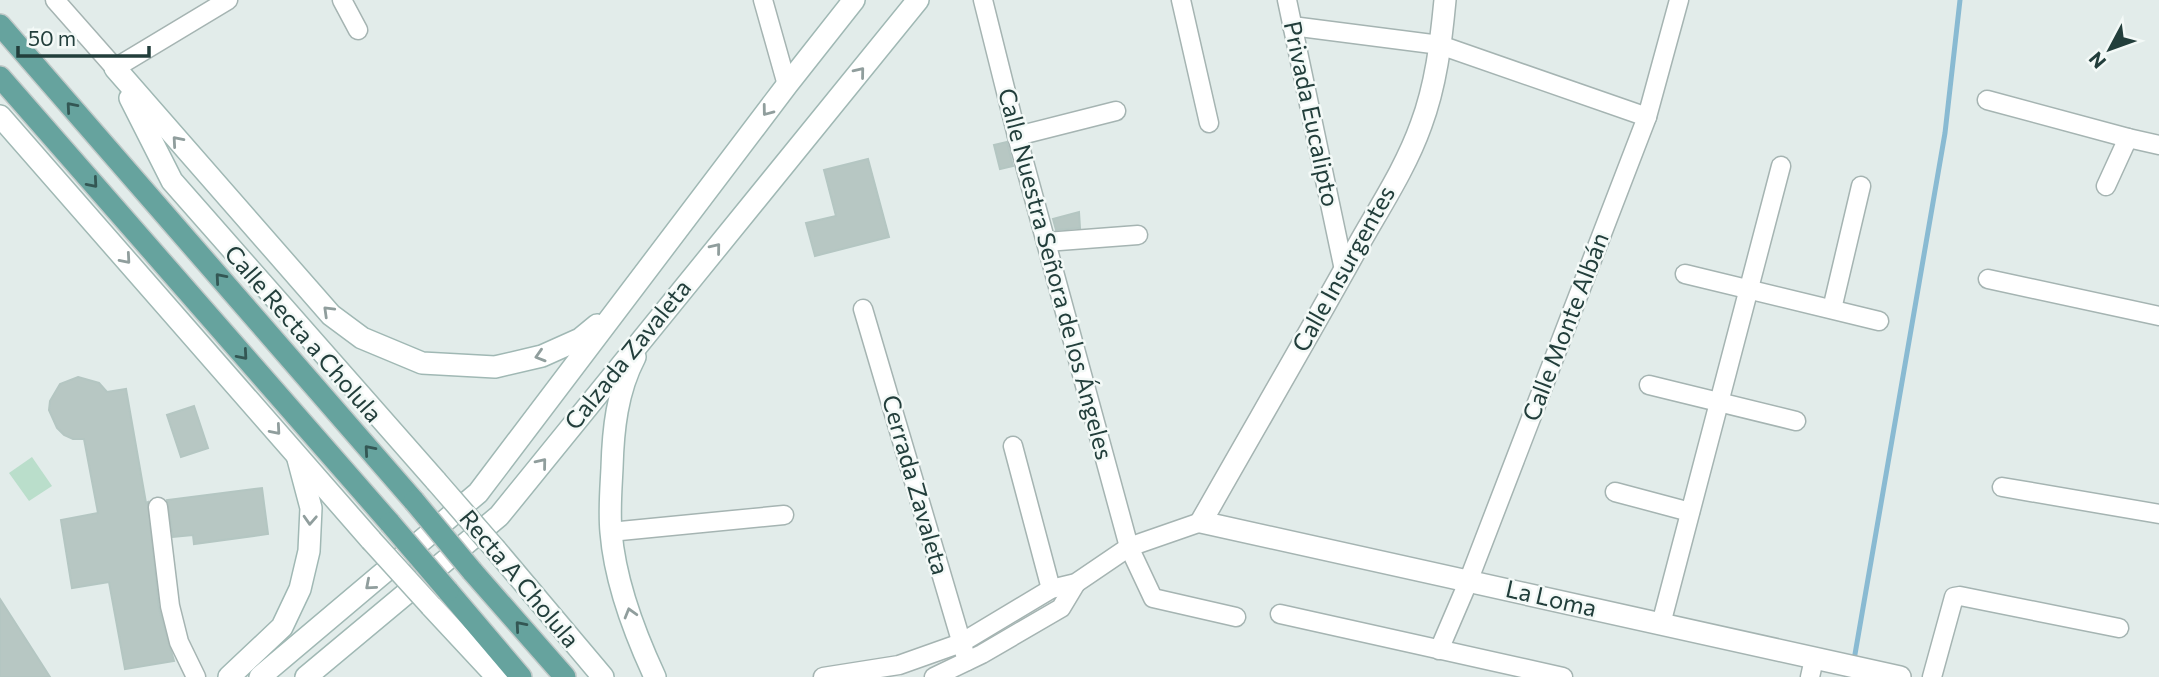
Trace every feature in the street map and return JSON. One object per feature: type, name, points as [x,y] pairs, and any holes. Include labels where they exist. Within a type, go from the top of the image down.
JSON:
[{"type":"main road","name":"Calzada Zavaleta","points":[[260,677],[478,493],[787,85],[855,0]]},
{"type":"main road","name":"Calzada Zavaleta","points":[[306,677],[499,516],[918,0]]},
{"type":"main road","name":"Calle Insurgentes","points":[[1201,522],[1344,270],[1421,127],[1432,90],[1445,0]]},
{"type":"main road","name":"Calle Recta a Cholula","points":[[0,25],[565,677]]},
{"type":"main road","points":[[115,68],[331,315],[362,338],[422,363],[495,367],[542,356],[580,339],[618,308]]},
{"type":"main road","name":"Recta A Cholula","points":[[115,68],[172,181],[496,550],[603,677]]},
{"type":"main road","points":[[0,77],[521,677]]},
{"type":"main road","points":[[3,124],[371,540],[497,677]]},
{"type":"main road","points":[[652,325],[626,374],[613,435],[611,532],[615,562],[638,640],[654,677]]},
{"type":"main road","points":[[229,677],[282,627],[300,589],[309,551],[311,508],[297,454]]},
{"type":"main road","name":"La Loma","points":[[1201,522],[1661,624],[1812,668],[1900,677]]},
{"type":"street","points":[[55,0],[115,68],[228,0]]},
{"type":"street","points":[[342,0],[358,30]]},
{"type":"street","points":[[763,0],[787,85]]},
{"type":"street","name":"Calle Nuestra Señora de los Ángeles","points":[[983,0],[1017,136],[1129,547],[1153,598],[1236,617]]},
{"type":"street","points":[[1181,0],[1209,123]]},
{"type":"street","name":"Privada Eucalipto","points":[[1287,0],[1344,270]]},
{"type":"street","name":"Calle Monte Albán","points":[[1439,650],[1647,117],[1679,0]]},
{"type":"street","points":[[1292,26],[1440,45],[1647,117]]},
{"type":"street","points":[[1987,100],[2159,145]]},
{"type":"street","points":[[1017,136],[1116,111]]},
{"type":"street","points":[[2106,186],[2128,138]]},
{"type":"street","points":[[1661,624],[1781,166]]},
{"type":"street","points":[[1832,309],[1861,186]]},
{"type":"street","points":[[1046,242],[1138,235]]},
{"type":"street","points":[[1685,274],[1879,321]]},
{"type":"street","points":[[1988,279],[2159,316]]},
{"type":"street","name":"Cerrada Zavaleta","points":[[863,309],[967,661]]},
{"type":"street","points":[[1649,385],[1796,421]]},
{"type":"street","points":[[1013,446],[1051,589]]},
{"type":"street","points":[[2002,486],[2159,514]]},
{"type":"street","points":[[1615,492],[1690,512]]},
{"type":"street","points":[[158,507],[170,606],[179,642],[196,677]]},
{"type":"street","points":[[611,532],[785,515]]},
{"type":"street","points":[[823,677],[899,666],[961,643],[1051,589],[1076,583],[1129,547],[1201,522]]},
{"type":"street","points":[[934,677],[1061,608],[1076,583]]},
{"type":"street","points":[[1932,677],[1954,597],[2119,628]]},
{"type":"street","points":[[1280,614],[1563,677]]},
{"type":"green space","points":[[32,457],[52,486],[29,501],[9,473]]},
{"type":"building","points":[[1007,142],[1013,166],[1000,169],[994,145]]},
{"type":"building","points":[[868,159],[889,237],[815,256],[806,223],[836,216],[824,170]]},
{"type":"building","points":[[1079,212],[1080,228],[1056,230],[1053,219]]},
{"type":"building","points":[[78,377],[99,383],[107,392],[126,389],[146,503],[148,502],[159,608],[174,661],[125,669],[109,582],[72,588],[61,520],[98,513],[84,439],[73,439],[64,435],[57,428],[49,410],[50,401],[60,384]]},
{"type":"building","points":[[194,406],[208,448],[181,457],[167,415]]},
{"type":"building","points":[[262,488],[268,534],[194,544],[193,535],[173,537],[167,500]]},
{"type":"building","points":[[0,599],[50,677],[0,677]]},
{"type":"waterway","points":[[1854,660],[1945,133],[1960,0]]}]
